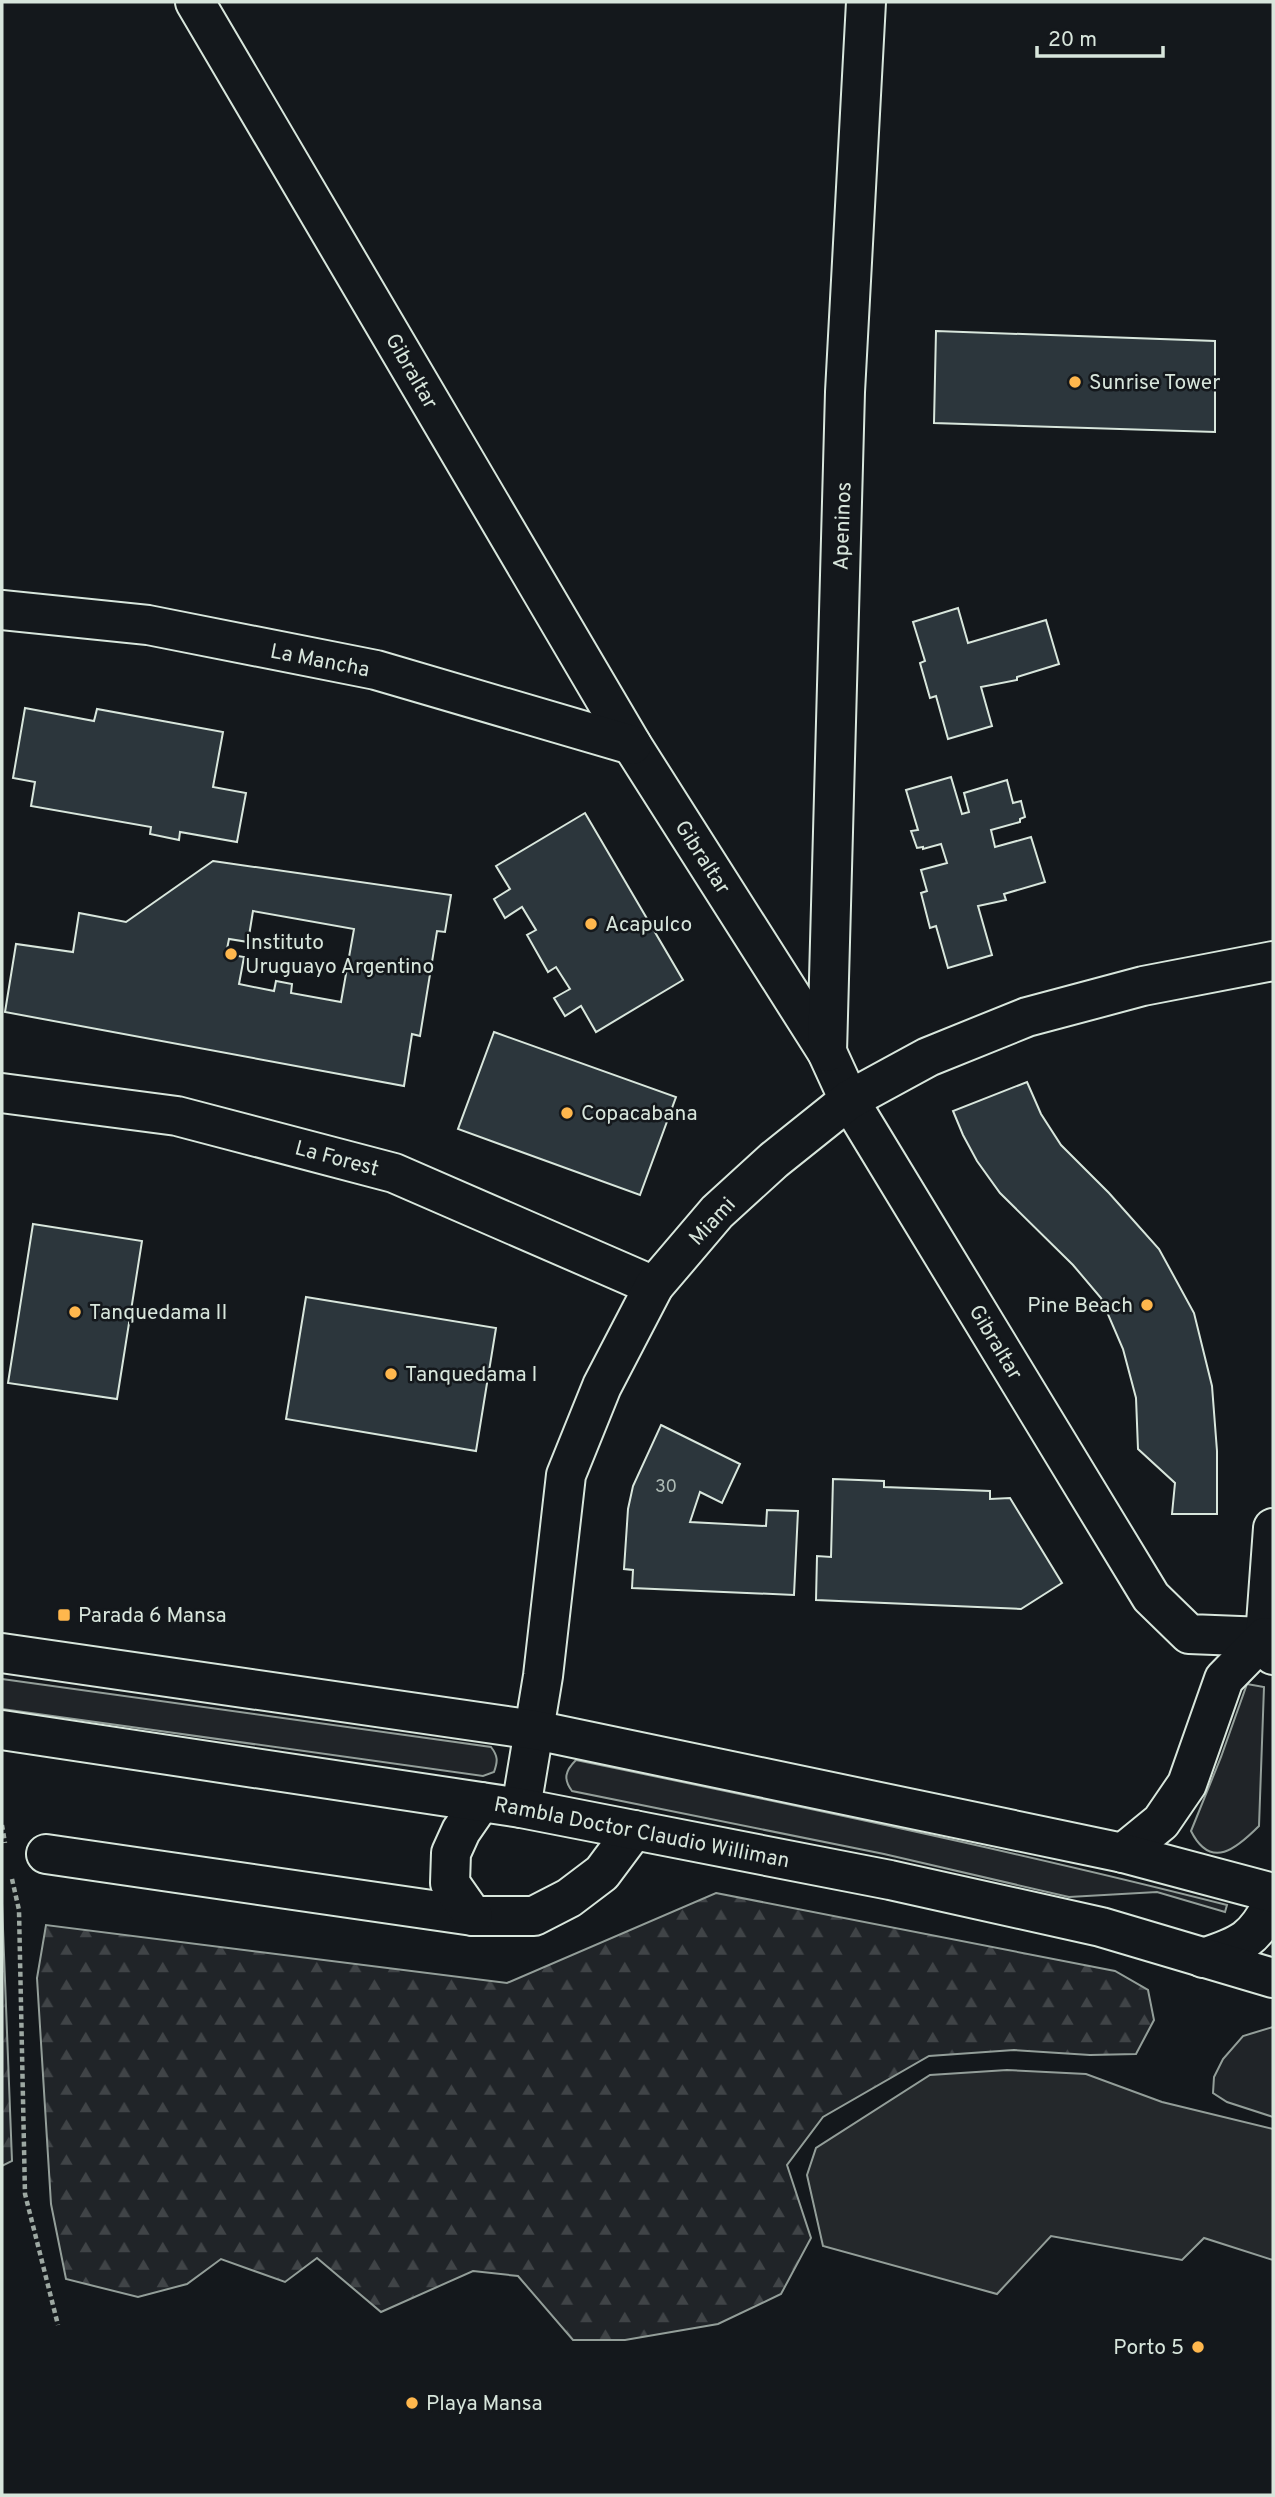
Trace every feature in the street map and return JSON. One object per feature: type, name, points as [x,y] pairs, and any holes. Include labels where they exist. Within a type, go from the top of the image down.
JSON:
[{"type":"street","name":"Gibraltar","points":[[195,2],[632,745],[827,1052],[849,1100],[1151,1597],[1189,1634],[1269,1646]]},
{"type":"street","name":"Apeninos","points":[[827,1052],[845,392],[866,2]]},
{"type":"street","name":"La Mancha","points":[[2,610],[148,625],[376,670],[632,745]]},
{"type":"street","name":"Miami","points":[[521,1808],[536,1730],[566,1475],[602,1386],[654,1286],[716,1212],[774,1160],[849,1100],[928,1057],[1027,1017],[1143,986],[1273,961]]},
{"type":"street","name":"La Forest","points":[[2,1093],[177,1116],[394,1173],[654,1286]]},
{"type":"street","points":[[1123,1853],[1161,1822],[1187,1784],[1224,1679],[1269,1646],[1273,1528]]},
{"type":"street","points":[[2,1653],[536,1730],[1123,1853],[1273,1893]]},
{"type":"street","name":"Rambla Doctor Claudio Williman","points":[[2,1730],[521,1808],[634,1830],[890,1880],[1101,1927],[1273,1978]]},
{"type":"street","points":[[473,1916],[450,1883],[451,1853],[461,1831],[481,1802]]},
{"type":"street","points":[[46,1854],[473,1916],[534,1916],[569,1898],[602,1873],[634,1830]]},
{"type":"street","points":[[1203,1958],[1240,1946],[1263,1923],[1273,1903]]},
{"type":"path","points":[[2,1825],[7,1849]]},
{"type":"path","points":[[11,1874],[19,1910],[25,2194],[58,2325]]},
{"type":"green space","points":[[2,1679],[491,1747],[496,1756],[496,1765],[494,1772],[483,1776],[2,1709]]},
{"type":"green space","points":[[1247,1684],[1264,1687],[1259,1826],[1233,1848],[1216,1853],[1199,1843],[1191,1831]]},
{"type":"green space","points":[[576,1760],[984,1847],[1227,1905],[1225,1912],[1157,1892],[1069,1897],[884,1854],[572,1791],[566,1775]]},
{"type":"green space","points":[[716,1893],[1115,1971],[1148,1990],[1154,2020],[1136,2054],[1090,2055],[1014,2050],[929,2056],[823,2117],[787,2165],[811,2238],[781,2294],[718,2324],[625,2340],[573,2340],[518,2276],[473,2271],[381,2312],[317,2258],[285,2282],[221,2259],[187,2284],[138,2297],[66,2279],[51,2204],[37,1978],[46,1925],[507,1983]]},
{"type":"green space","points":[[2,1903],[12,2161],[2,2166]]},
{"type":"green space","points":[[1273,2027],[1273,2117],[1227,2102],[1213,2093],[1214,2077],[1223,2059],[1243,2036]]},
{"type":"shaded area","points":[[1007,2070],[1086,2074],[1162,2102],[1273,2129],[1273,2260],[1204,2238],[1182,2260],[1051,2236],[997,2294],[823,2246],[807,2175],[816,2148],[930,2075]]},
{"type":"building","name":"Sunrise Tower","points":[[936,331],[1215,341],[1215,432],[934,423]]},
{"type":"building","points":[[958,608],[968,643],[1046,620],[1059,664],[1017,677],[1017,680],[981,687],[992,726],[948,739],[936,696],[930,698],[920,663],[925,661],[913,622]]},
{"type":"building","points":[[25,708],[94,721],[97,709],[223,732],[213,787],[246,793],[237,842],[180,832],[179,840],[150,834],[151,827],[31,806],[35,782],[13,778]]},
{"type":"building","points":[[951,777],[962,814],[969,812],[964,793],[1007,780],[1013,803],[1021,801],[1025,817],[1020,819],[1020,822],[991,830],[995,847],[1031,837],[1045,882],[1004,894],[1006,900],[978,906],[992,955],[948,968],[936,926],[930,928],[921,893],[927,891],[921,870],[947,863],[941,844],[917,848],[911,831],[918,830],[906,790]]},
{"type":"building","name":"Acapulco","points":[[585,813],[683,980],[596,1032],[581,1006],[565,1016],[554,998],[570,989],[556,967],[548,972],[527,935],[536,930],[522,907],[505,918],[494,899],[510,889],[496,866]]},
{"type":"building","points":[[213,861],[451,895],[445,932],[437,931],[420,1036],[412,1034],[404,1086],[5,1012],[16,944],[73,952],[79,913],[126,922]],"holes":[[[253,911],[354,929],[341,1002],[291,993],[292,984],[276,981],[274,991],[239,984],[244,957],[226,954],[229,939],[248,942]]]},
{"type":"building","name":"Copacabana","points":[[494,1032],[676,1097],[640,1195],[458,1129]]},
{"type":"building","name":"Pine Beach","points":[[1027,1082],[1041,1114],[1061,1145],[1159,1249],[1194,1313],[1212,1386],[1217,1451],[1217,1514],[1172,1514],[1175,1483],[1138,1449],[1136,1398],[1123,1349],[1101,1298],[1073,1265],[1000,1193],[977,1161],[963,1135],[953,1111]]},
{"type":"building","name":"Tanquedama II","points":[[33,1224],[142,1241],[117,1399],[8,1383]]},
{"type":"building","name":"Tanquedama I","points":[[306,1297],[496,1328],[476,1451],[286,1419]]},
{"type":"building","points":[[661,1425],[740,1464],[722,1503],[700,1492],[690,1522],[766,1526],[767,1510],[798,1511],[794,1595],[632,1588],[633,1570],[624,1569],[628,1509],[633,1486]]},
{"type":"building","points":[[833,1479],[884,1481],[884,1487],[990,1491],[990,1499],[1010,1498],[1062,1583],[1021,1609],[816,1600],[817,1556],[831,1557]]},
{"type":"place","name":"Sunrise Tower","points":[[1075,382]]},
{"type":"place","name":"Acapulco","points":[[591,924]]},
{"type":"place","name":"Instituto Uruguayo Argentino","points":[[231,954]]},
{"type":"place","name":"Copacabana","points":[[567,1113]]},
{"type":"place","name":"Pine Beach","points":[[1147,1305]]},
{"type":"place","name":"Tanquedama II","points":[[75,1312]]},
{"type":"place","name":"Tanquedama I","points":[[391,1374]]},
{"type":"place","name":"Parada 6 Mansa","points":[[64,1615]]},
{"type":"place","name":"Porto 5","points":[[1198,2347]]},
{"type":"place","name":"Playa Mansa","points":[[412,2403]]}]
